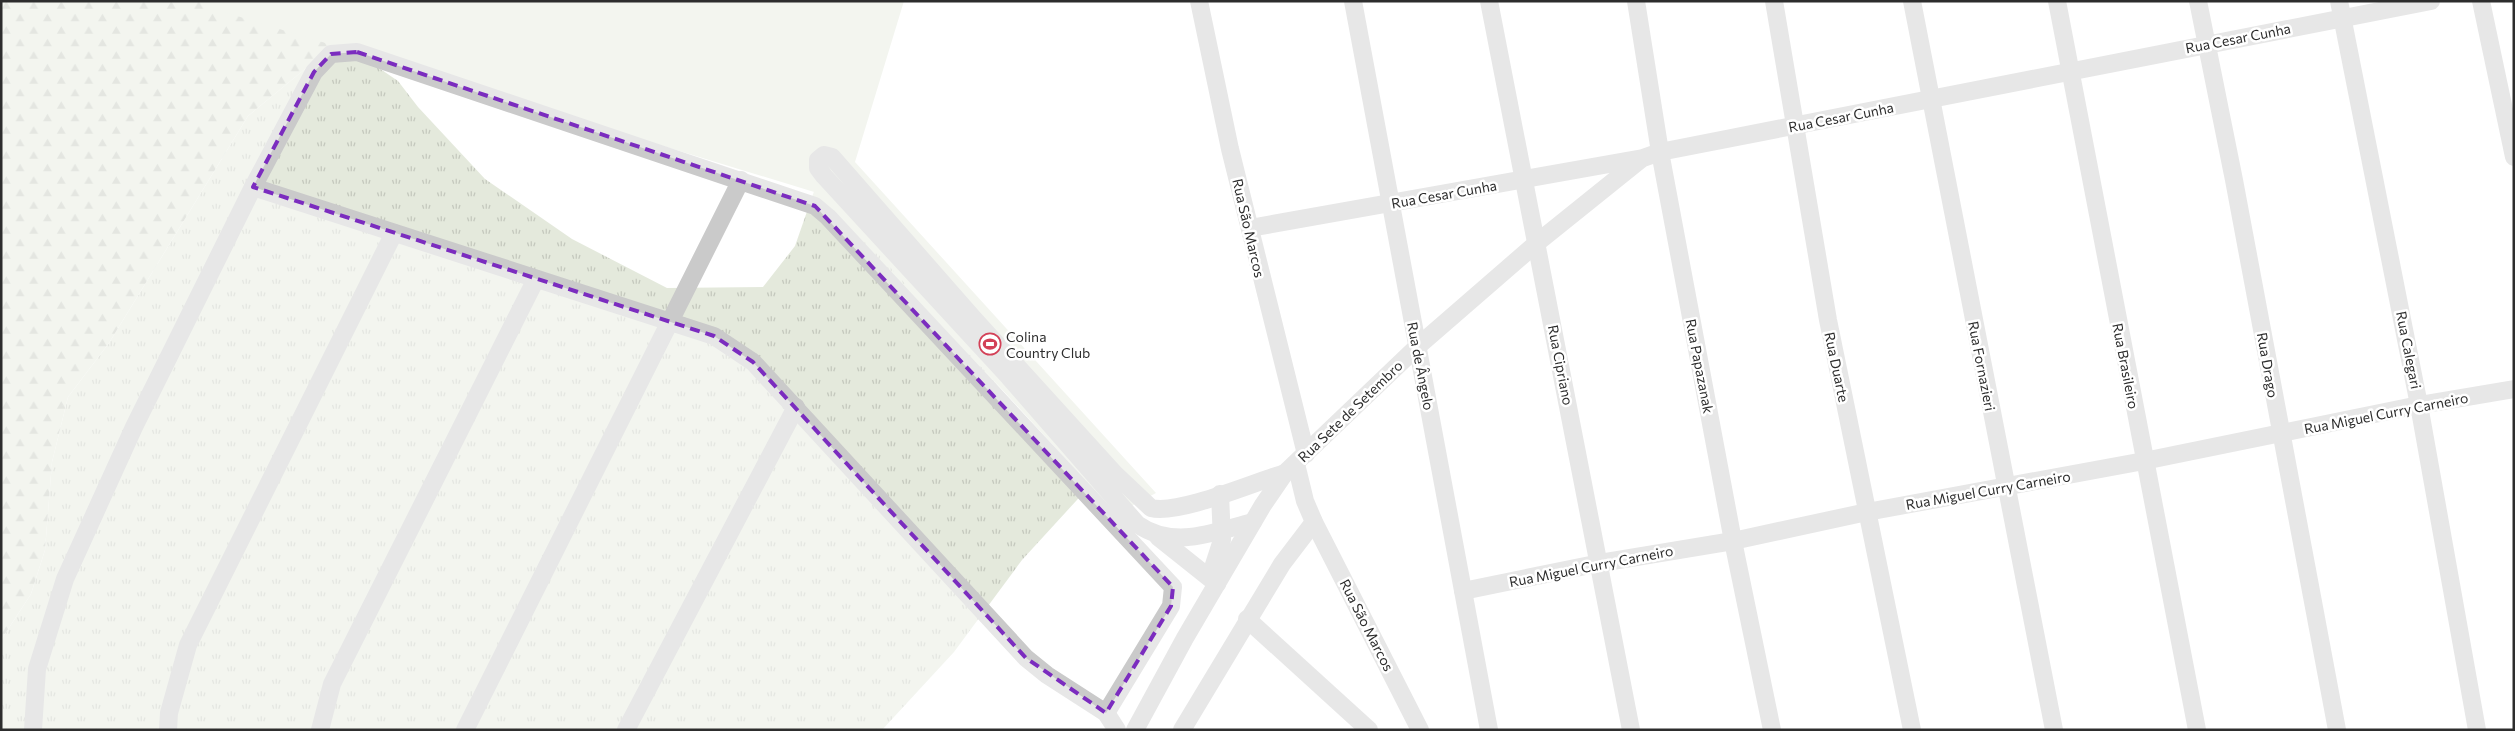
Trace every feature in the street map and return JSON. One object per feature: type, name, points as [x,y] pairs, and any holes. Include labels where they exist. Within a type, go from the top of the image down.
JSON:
[{"type":"street","name":"Rua São Marcos","points":[[1199,1],[1230,149],[1250,228],[1305,501],[1420,730]]},
{"type":"street","name":"Rua de Ângelo","points":[[1353,1],[1389,203],[1489,730]]},
{"type":"street","name":"Rua Cipriano","points":[[1489,1],[1538,242],[1631,730]]},
{"type":"street","name":"Rua Papazanak","points":[[1636,1],[1660,152],[1733,540],[1772,730]]},
{"type":"street","name":"Rua Duarte","points":[[1774,1],[1828,320],[1912,730]]},
{"type":"street","name":"Rua Fornazieri","points":[[1912,1],[2005,487],[2054,730]]},
{"type":"street","name":"Rua Brasileiro","points":[[2057,1],[2197,730]]},
{"type":"street","name":"Rua Drago","points":[[2198,1],[2337,730]]},
{"type":"street","name":"Rua Cesar Cunha","points":[[1250,228],[1643,158],[1660,152],[2070,73],[2207,44],[2341,9],[2431,1]]},
{"type":"street","points":[[2481,1],[2514,157]]},
{"type":"street","name":"Rua Calegari","points":[[2341,9],[2420,405],[2477,730]]},
{"type":"street","points":[[33,730],[37,669],[65,579],[134,427],[253,187],[314,72],[331,54],[357,52],[815,206],[828,216],[1173,587],[1171,606],[1116,725],[1026,658],[752,362],[714,336],[253,187]]},
{"type":"street","points":[[1220,494],[1223,530],[1213,581],[1153,533],[1129,517],[1009,377],[824,176],[817,164],[821,157],[828,154],[832,157],[973,318],[1144,503],[1151,508],[1162,509],[1220,494],[1296,463]]},
{"type":"street","name":"Rua Sete de Setembro","points":[[1135,730],[1213,581],[1296,463],[1417,347],[1538,242],[1643,158]]},
{"type":"street","points":[[465,730],[668,322],[741,180]]},
{"type":"street","points":[[168,730],[169,713],[188,645],[394,233]]},
{"type":"street","points":[[320,730],[332,684],[536,279]]},
{"type":"street","name":"Rua Miguel Curry Carneiro","points":[[1463,591],[1600,563],[1733,540],[1867,512],[2144,461],[2420,405],[2514,389]]},
{"type":"street","points":[[626,730],[796,408]]},
{"type":"street","points":[[1153,533],[1183,539],[1253,522]]},
{"type":"street","points":[[1182,730],[1247,619],[1282,564],[1314,522]]},
{"type":"street","points":[[1247,619],[1369,730]]},
{"type":"highlighted area","points":[[357,52],[815,206],[1173,587],[1171,606],[1106,713],[1026,658],[753,362],[714,336],[253,187],[314,72],[331,54]]},
{"type":"green space","points":[[1,1],[379,1],[372,14],[248,116],[109,343],[68,397],[52,462],[45,550],[31,594],[1,640]]},
{"type":"green space","name":"Colina Country Club","points":[[203,1],[904,1],[855,162],[1156,493],[1116,514],[824,195],[201,5]]},
{"type":"green space","points":[[339,41],[398,81],[418,107],[485,179],[572,239],[667,288],[763,287],[795,246],[819,177],[1087,489],[1022,560],[954,652],[882,730],[1,730],[1,640],[31,594],[45,550],[52,462],[68,397],[109,343],[248,116]]},
{"type":"place","name":"Colina Country Club","points":[[990,344]]}]
